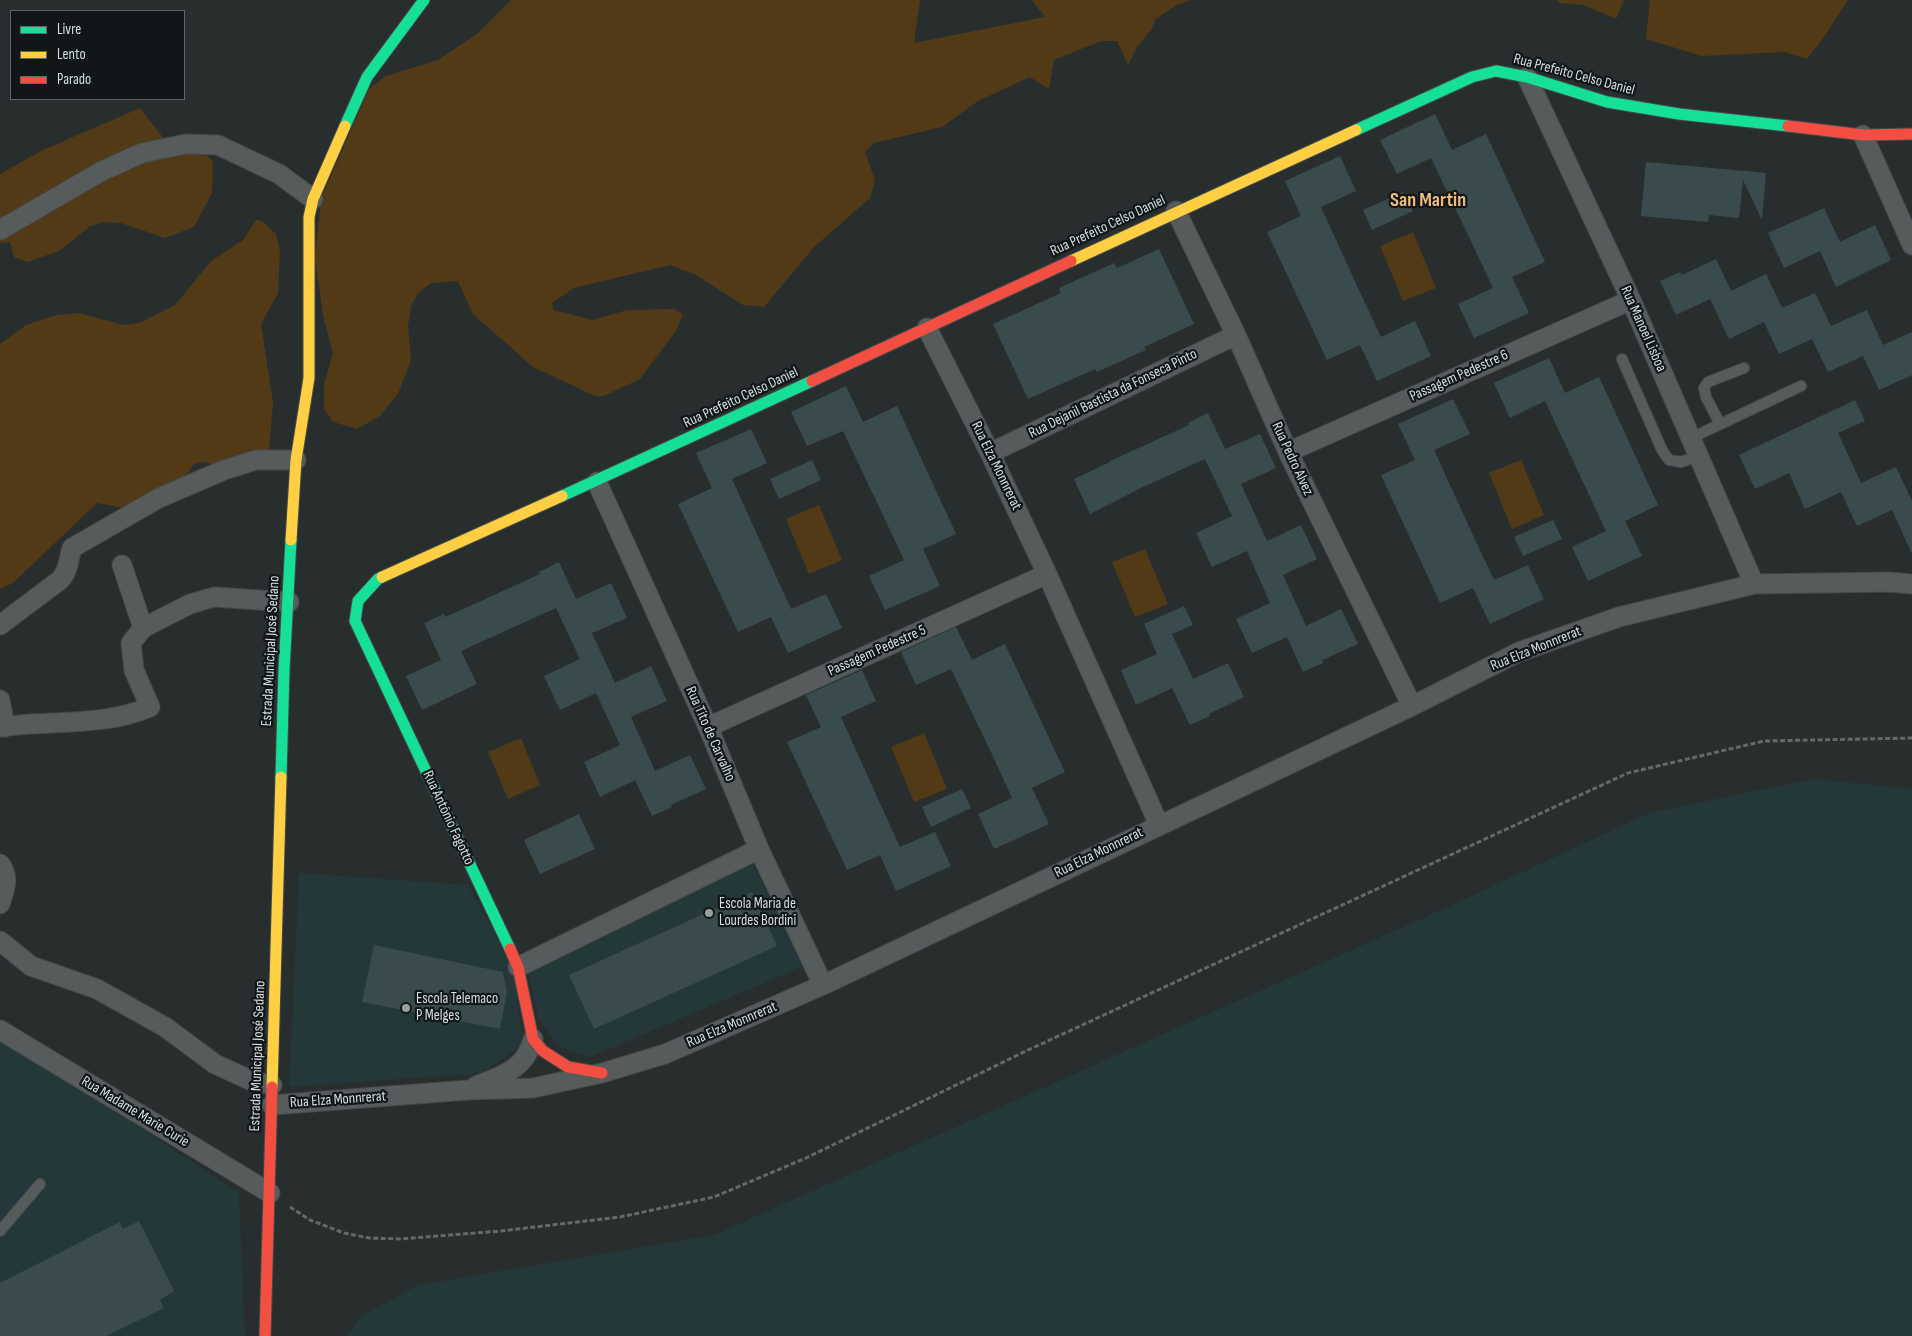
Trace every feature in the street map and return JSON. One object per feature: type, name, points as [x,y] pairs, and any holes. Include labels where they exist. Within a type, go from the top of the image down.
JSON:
[{"type":"street","name":"Estrada Municipal José Sedano","points":[[265,1336],[283,680],[296,460],[309,378],[309,217],[313,199],[367,78],[424,0]]},
{"type":"street","name":"Rua Prefeito Celso Daniel","points":[[358,601],[378,579],[597,482],[1176,211],[1472,77],[1496,71],[1527,77],[1607,102],[1653,110],[1863,135],[1912,134]]},
{"type":"street","name":"Rua Manoel Lisboa","points":[[1527,77],[1631,300],[1754,584]]},
{"type":"street","points":[[1863,135],[1912,245]]},
{"type":"street","points":[[0,230],[102,171],[142,153],[186,144],[218,145],[279,174],[313,199]]},
{"type":"street","name":"Rua Pedro Alvez","points":[[1176,211],[1236,335],[1288,452],[1412,706]]},
{"type":"street","name":"Passagem Pedestre 6","points":[[1288,452],[1631,300]]},
{"type":"street","name":"Rua Elza Monnrerat","points":[[927,328],[990,453],[1159,825]]},
{"type":"street","name":"Rua Dejanil Bastista da Fonseca Pinto","points":[[990,453],[1236,335]]},
{"type":"street","points":[[0,625],[67,573],[68,560],[72,548],[159,498],[224,470],[256,460],[296,460]]},
{"type":"street","name":"Rua Tito de Carvalho","points":[[597,482],[708,728],[759,849],[823,985]]},
{"type":"street","points":[[122,564],[143,628]]},
{"type":"street","name":"Passagem Pedestre 5","points":[[708,728],[1046,574]]},
{"type":"street","name":"Rua Elza Monnrerat","points":[[272,1105],[468,1090],[533,1088],[602,1073],[665,1054],[823,985],[1412,706],[1519,652],[1619,617],[1754,584],[1889,582],[1912,584]]},
{"type":"street","points":[[0,700],[2,727],[110,718],[134,714],[150,707],[134,670],[131,643],[143,628],[190,604],[214,597],[289,602]]},
{"type":"street","name":"Rua Antônio Fagotto","points":[[358,601],[355,621],[518,967],[533,1039]]},
{"type":"street","points":[[518,967],[759,849]]},
{"type":"street","points":[[0,864],[4,870],[7,884],[0,904]]},
{"type":"street","points":[[0,941],[31,966],[97,989],[165,1027],[215,1064],[252,1081],[272,1085]]},
{"type":"street","name":"Rua Madame Marie Curie","points":[[0,1030],[270,1194]]},
{"type":"street","points":[[468,1090],[507,1073],[520,1063],[527,1054],[533,1039],[544,1051],[568,1067],[602,1073]]},
{"type":"lane","points":[[1622,359],[1662,450],[1669,460],[1681,462],[1698,456]]},
{"type":"lane","points":[[1720,424],[1706,397],[1704,388],[1708,382],[1744,368]]},
{"type":"lane","points":[[1691,438],[1801,386]]},
{"type":"lane","points":[[0,1230],[40,1184]]},
{"type":"path","points":[[270,1194],[310,1220],[344,1234],[369,1238],[400,1239],[501,1231],[620,1217],[714,1197],[806,1158],[1026,1051],[1628,773],[1764,741],[1912,738]]},
{"type":"shaded area","points":[[511,0],[920,0],[914,43],[1045,17],[1032,0],[1190,0],[1175,6],[1156,19],[1151,30],[1137,47],[1128,65],[1117,41],[1101,41],[1054,60],[1049,89],[1030,77],[978,101],[942,127],[874,143],[865,152],[875,180],[870,198],[814,247],[764,307],[743,305],[696,275],[670,265],[574,288],[552,303],[553,310],[593,320],[627,310],[674,309],[683,314],[676,331],[640,379],[604,396],[595,396],[533,367],[473,314],[458,281],[431,283],[418,293],[411,306],[408,326],[411,360],[398,394],[380,416],[357,429],[333,422],[324,409],[324,385],[333,353],[323,316],[315,258],[321,199],[369,89],[386,76],[438,60],[477,34]]},
{"type":"shaded area","points":[[1557,0],[1624,0],[1616,19],[1584,5],[1560,3]]},
{"type":"shaded area","points":[[1650,0],[1848,0],[1807,59],[1785,52],[1702,56],[1646,39]]},
{"type":"shaded area","points":[[140,108],[172,149],[204,152],[213,162],[212,193],[194,227],[165,238],[121,223],[102,222],[89,227],[59,251],[27,262],[14,257],[10,242],[0,243],[0,174],[43,150]]},
{"type":"shaded area","points":[[256,220],[262,221],[276,234],[280,251],[278,293],[261,324],[273,403],[269,451],[238,473],[205,462],[194,464],[174,495],[134,510],[97,503],[13,583],[0,589],[0,344],[26,325],[57,315],[79,313],[124,325],[139,323],[175,305],[211,261],[243,240]]},
{"type":"shaded area","points":[[1413,232],[1436,288],[1403,301],[1380,246]]},
{"type":"shaded area","points":[[1521,460],[1544,515],[1512,529],[1489,473]]},
{"type":"shaded area","points":[[819,505],[842,560],[809,574],[786,519]]},
{"type":"shaded area","points":[[1145,549],[1168,604],[1135,617],[1112,562]]},
{"type":"shaded area","points":[[924,733],[947,789],[914,802],[891,747]]},
{"type":"shaded area","points":[[521,738],[540,785],[508,799],[488,752]]},
{"type":"shaded area","points":[[1813,779],[1912,789],[1912,1336],[347,1336],[360,1317],[418,1285],[714,1235],[1450,906],[1649,813]]},
{"type":"shaded area","name":"Escola Maria de Lourdes Bordini","points":[[751,860],[804,966],[590,1057],[559,1047],[538,1018],[527,967]]},
{"type":"shaded area","name":"Escola Telemaco P Melges","points":[[299,873],[468,885],[515,971],[522,1045],[483,1073],[289,1087]]},
{"type":"shaded area","points":[[0,1040],[74,1084],[239,1193],[245,1336],[0,1336]]},
{"type":"building","points":[[1435,114],[1452,150],[1486,134],[1545,262],[1512,277],[1529,313],[1474,338],[1458,304],[1493,288],[1470,239],[1431,158],[1397,174],[1380,140]]},
{"type":"building","points":[[1340,156],[1356,191],[1321,207],[1381,337],[1415,321],[1431,356],[1377,381],[1360,345],[1327,360],[1267,232],[1301,216],[1285,181]]},
{"type":"building","points":[[1646,162],[1766,173],[1762,220],[1743,180],[1739,218],[1709,215],[1708,222],[1641,216]]},
{"type":"building","points":[[1403,192],[1413,211],[1372,230],[1363,210]]},
{"type":"building","points":[[1824,208],[1840,242],[1875,225],[1891,260],[1836,287],[1820,251],[1784,268],[1768,233]]},
{"type":"building","points":[[1159,249],[1194,324],[1144,347],[1146,350],[1097,372],[1095,369],[1028,399],[993,324],[1061,293],[1059,288],[1114,263],[1117,268]]},
{"type":"building","points":[[1716,259],[1731,291],[1766,274],[1782,308],[1815,293],[1831,326],[1867,310],[1883,345],[1912,332],[1912,375],[1879,390],[1863,356],[1828,372],[1812,339],[1779,354],[1764,322],[1729,339],[1710,299],[1676,315],[1660,281],[1680,272],[1682,275]]},
{"type":"building","points":[[1549,358],[1565,393],[1599,377],[1658,505],[1625,521],[1642,556],[1588,581],[1572,547],[1606,531],[1545,401],[1510,418],[1494,383]]},
{"type":"building","points":[[846,386],[863,422],[897,406],[956,534],[923,549],[940,586],[885,610],[869,576],[904,560],[881,511],[843,431],[807,446],[791,412]]},
{"type":"building","points":[[1453,399],[1470,434],[1434,450],[1494,580],[1528,565],[1544,599],[1490,624],[1473,588],[1440,603],[1381,475],[1415,460],[1398,424]]},
{"type":"building","points":[[1855,400],[1865,421],[1838,433],[1861,483],[1896,467],[1912,501],[1912,554],[1892,510],[1857,526],[1841,492],[1805,509],[1789,473],[1755,489],[1739,455]]},
{"type":"building","points":[[1208,413],[1225,449],[1260,434],[1276,468],[1241,484],[1267,541],[1301,525],[1317,559],[1283,575],[1306,626],[1341,609],[1358,644],[1322,660],[1323,663],[1303,672],[1287,637],[1252,653],[1236,619],[1270,603],[1247,551],[1212,567],[1196,533],[1232,516],[1205,459],[1145,486],[1090,514],[1074,479],[1189,425],[1188,423]]},
{"type":"building","points":[[751,429],[767,463],[732,479],[769,561],[791,609],[826,594],[842,628],[788,653],[771,617],[738,632],[678,504],[712,488],[696,453]]},
{"type":"building","points":[[812,460],[821,480],[779,499],[770,479]]},
{"type":"building","points":[[1553,520],[1562,539],[1523,556],[1514,537]]},
{"type":"building","points":[[559,562],[576,599],[611,583],[627,618],[592,633],[615,683],[651,666],[667,701],[631,717],[655,771],[690,755],[706,789],[652,816],[635,780],[600,797],[584,762],[620,745],[596,693],[560,710],[544,676],[580,659],[556,608],[461,651],[477,684],[422,710],[406,676],[441,660],[424,623],[444,614],[445,617],[481,601],[540,574],[539,572]]},
{"type":"building","points":[[1184,606],[1193,625],[1172,634],[1193,679],[1228,663],[1244,697],[1190,725],[1172,688],[1136,705],[1121,670],[1157,654],[1144,624]]},
{"type":"building","points":[[956,627],[972,660],[1005,644],[1065,772],[1032,788],[1049,824],[994,849],[978,814],[1012,798],[990,750],[951,669],[916,685],[901,652]]},
{"type":"building","points":[[862,670],[876,701],[841,717],[878,799],[900,847],[935,832],[951,866],[896,891],[880,855],[847,870],[787,742],[821,727],[806,695]]},
{"type":"building","points":[[962,789],[971,808],[931,827],[922,807]]},
{"type":"building","points":[[579,814],[595,849],[540,874],[524,840]]},
{"type":"building","points":[[752,892],[777,946],[594,1029],[569,975]]},
{"type":"building","points":[[374,945],[503,972],[507,992],[500,1029],[362,1002]]},
{"type":"building","points":[[139,1221],[174,1291],[160,1300],[164,1308],[106,1336],[0,1336],[0,1283],[120,1222],[123,1229]]},
{"type":"traffic: fast","points":[[345,126],[367,77],[424,0]]},
{"type":"traffic: fast","points":[[1356,130],[1472,77],[1496,71],[1527,77],[1607,102],[1679,114],[1788,126]]},
{"type":"traffic: fast","points":[[562,496],[812,381]]},
{"type":"traffic: fast","points":[[281,777],[284,670],[291,540]]},
{"type":"traffic: fast","points":[[382,577],[358,601],[355,621],[510,949]]},
{"type":"traffic: slow","points":[[291,540],[296,460],[309,378],[309,217],[313,199],[345,126]]},
{"type":"traffic: slow","points":[[1071,261],[1356,130]]},
{"type":"traffic: slow","points":[[382,577],[562,496]]},
{"type":"traffic: slow","points":[[272,1087],[281,777]]},
{"type":"traffic: jam","points":[[1788,126],[1863,135],[1912,134]]},
{"type":"traffic: jam","points":[[812,381],[1071,261]]},
{"type":"traffic: jam","points":[[510,949],[518,967],[533,1039],[543,1051],[568,1067],[602,1073]]},
{"type":"traffic: jam","points":[[265,1336],[272,1087]]},
{"type":"place","name":"Escola Maria de Lourdes Bordini","points":[[709,913]]},
{"type":"place","name":"Escola Telemaco P Melges","points":[[406,1008]]},
{"type":"district","name":"San Martin","points":[[1428,201]]}]
